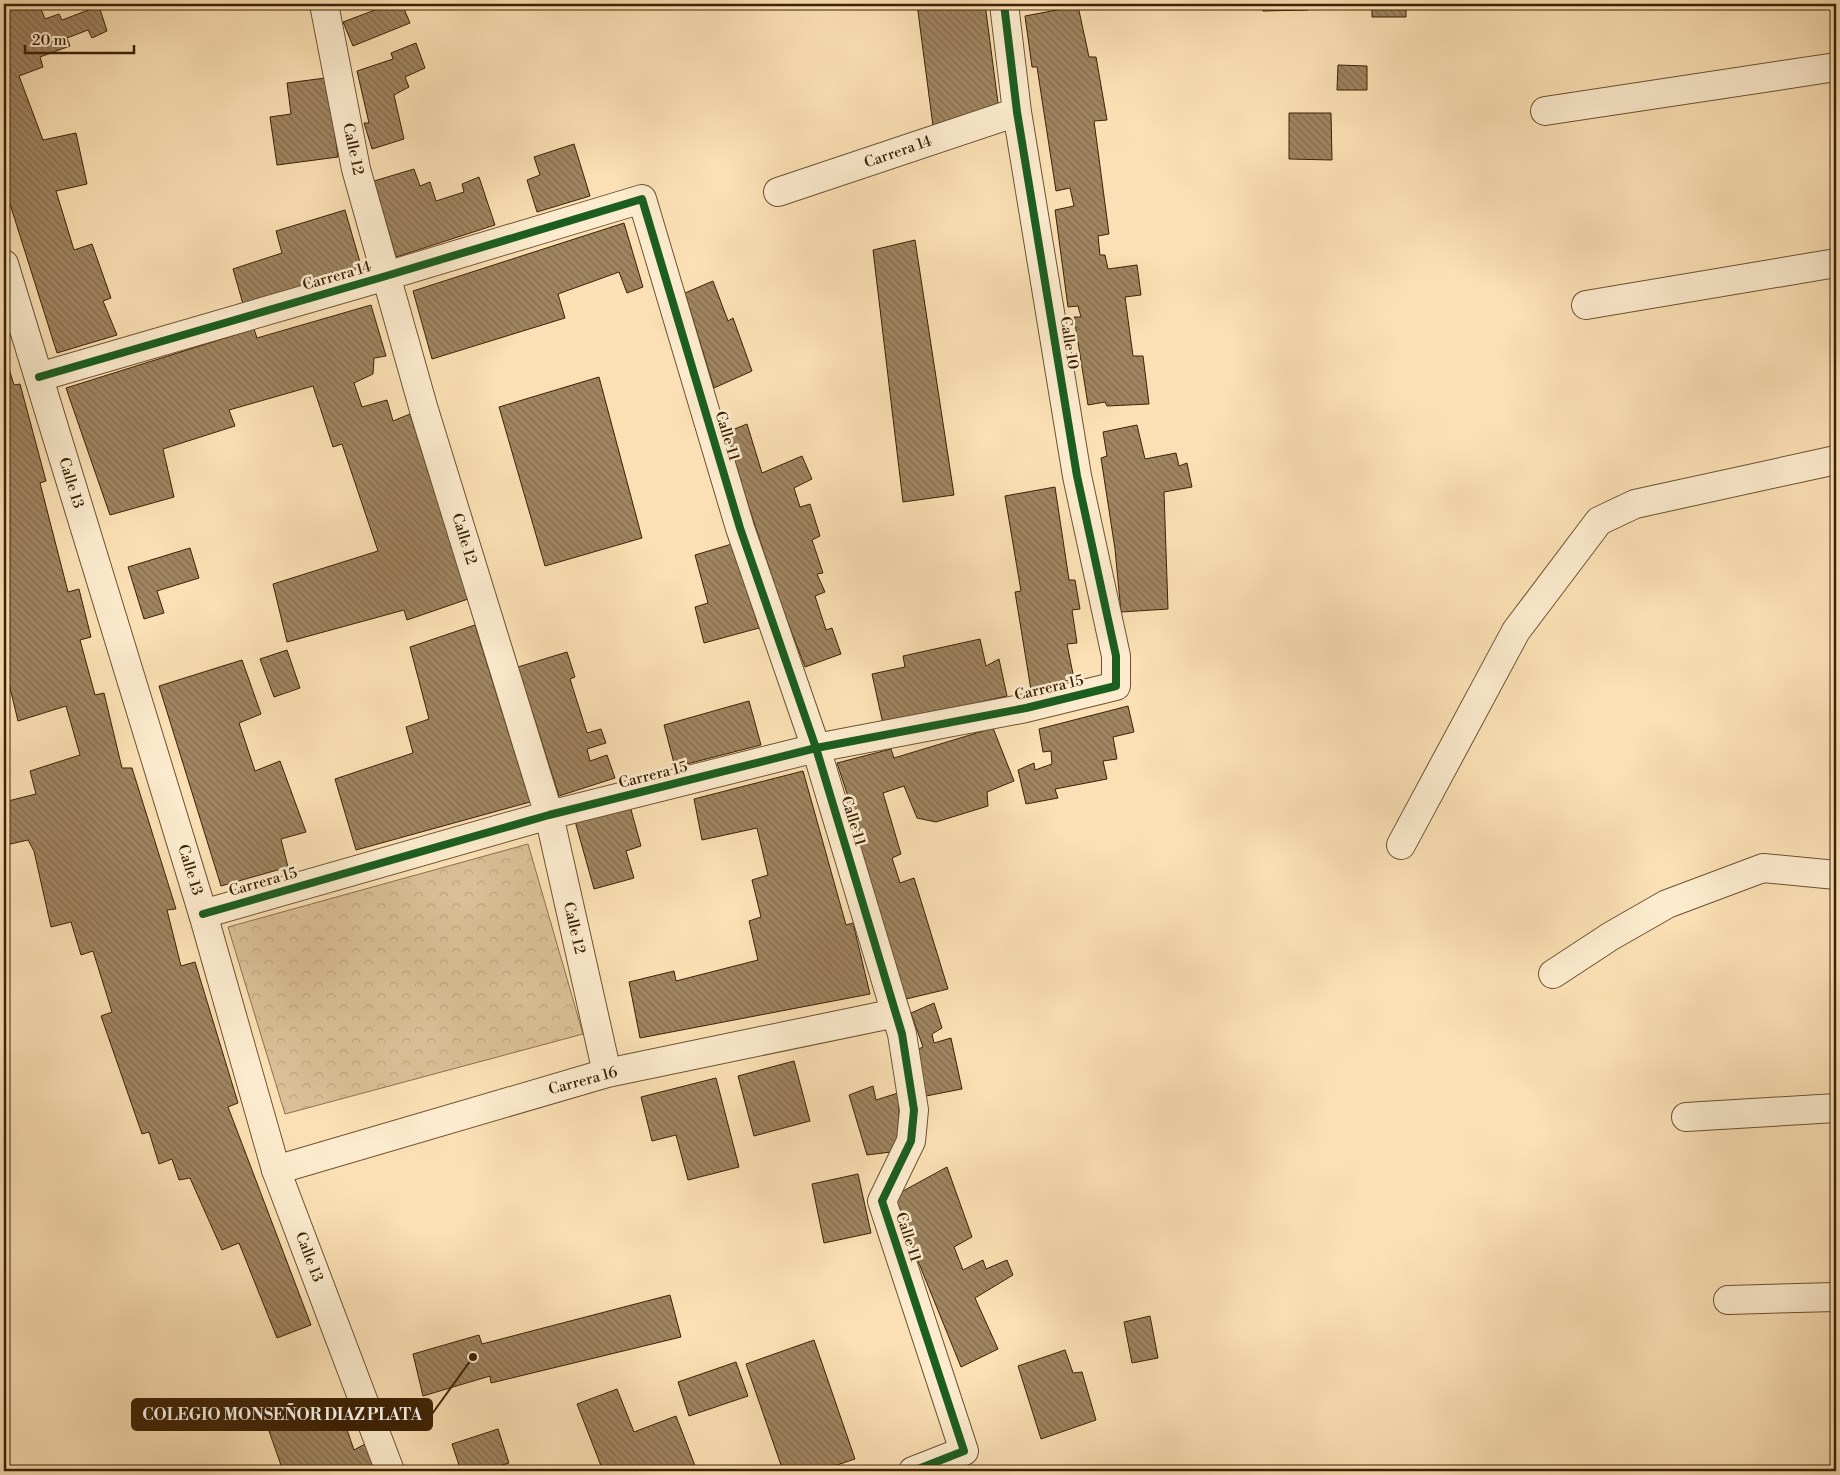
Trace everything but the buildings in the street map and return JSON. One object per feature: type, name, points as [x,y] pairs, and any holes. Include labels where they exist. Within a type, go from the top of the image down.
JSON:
[{"type":"street","name":"Calle 12","points":[[324,4],[356,170],[424,410],[548,815],[607,1073]]},
{"type":"street","name":"Calle 10","points":[[1004,4],[1018,112],[1077,476],[1116,656],[1116,686]]},
{"type":"street","points":[[1545,111],[1836,67]]},
{"type":"street","name":"Carrera 14","points":[[778,192],[1018,112]]},
{"type":"street","name":"Carrera 14","points":[[39,377],[642,199]]},
{"type":"street","name":"Calle 11","points":[[642,199],[740,528],[816,748],[902,1034],[914,1110],[911,1140],[882,1201],[964,1451],[913,1471]]},
{"type":"street","points":[[1586,305],[1836,263]]},
{"type":"street","name":"Calle 13","points":[[4,264],[203,914],[276,1170],[390,1471]]},
{"type":"street","points":[[1401,845],[1516,631],[1599,521],[1636,504],[1836,460]]},
{"type":"street","name":"Carrera 15","points":[[203,914],[548,815],[816,748],[1026,708],[1116,686]]},
{"type":"street","points":[[1553,974],[1611,936],[1667,904],[1763,868],[1836,875]]},
{"type":"street","name":"Carrera 16","points":[[276,1170],[607,1073],[896,1013]]},
{"type":"street","points":[[1686,1118],[1836,1108]]},
{"type":"street","points":[[1728,1300],[1836,1297]]},
{"type":"green space","points":[[528,844],[583,1034],[285,1114],[228,927]]},
{"type":"cycle path","points":[[203,914],[549,815],[816,748],[1026,708],[1116,686],[1116,656],[1077,476],[1017,112],[1004,4]]},
{"type":"cycle path","points":[[39,377],[642,199],[740,528],[816,748],[902,1034],[914,1110],[911,1141],[882,1201],[964,1451],[913,1471]]},
{"type":"place","name":"COLEGIO MONSEÑOR DIAZ PLATA","points":[[473,1357]]}]
